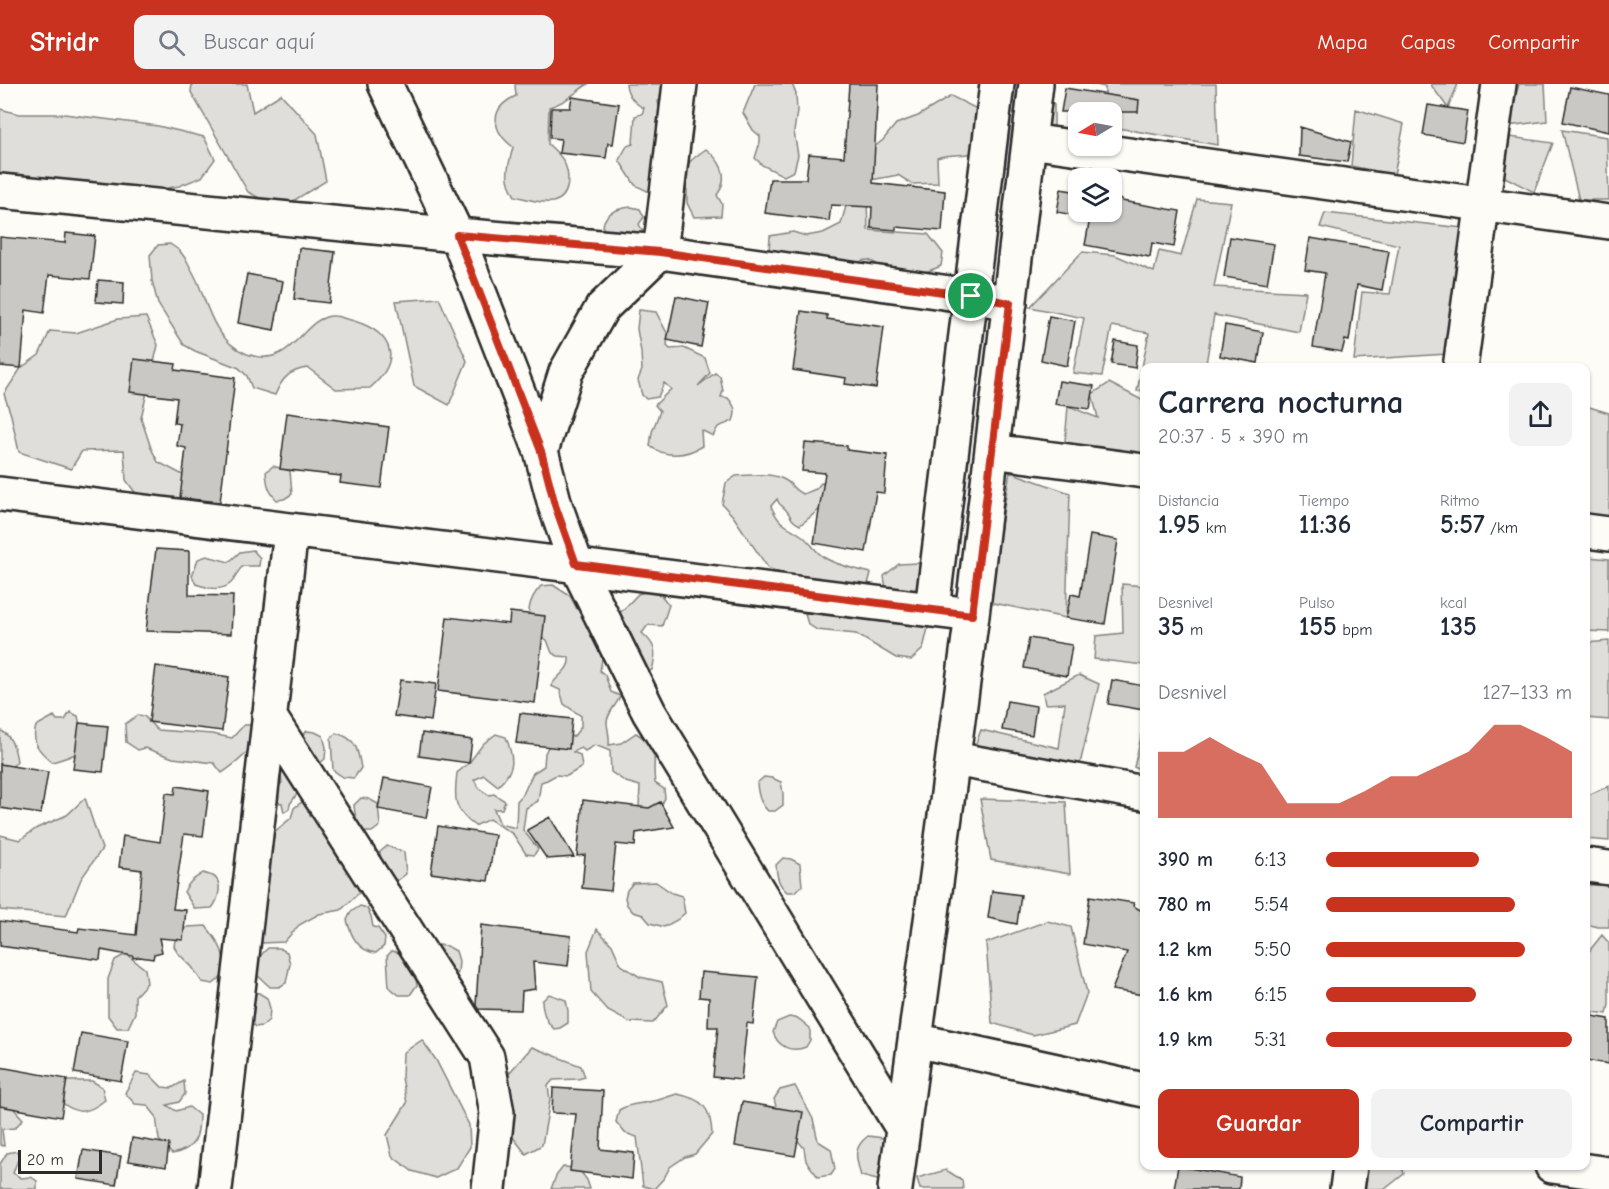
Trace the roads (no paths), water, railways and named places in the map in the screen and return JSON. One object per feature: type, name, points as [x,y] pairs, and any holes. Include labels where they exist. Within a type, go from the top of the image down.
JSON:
[{"type":"street","points":[[385,84],[457,235],[541,451],[555,505],[576,564],[649,712],[903,1130]]},
{"type":"street","points":[[541,451],[566,372],[602,308],[660,252],[680,84]]},
{"type":"street","points":[[932,609],[997,84]]},
{"type":"street","points":[[895,1189],[972,615],[1036,84]]},
{"type":"street","points":[[1461,363],[1499,84]]},
{"type":"street","points":[[1029,141],[1609,222]]},
{"type":"street","points":[[0,191],[660,252],[1010,303]]},
{"type":"street","points":[[992,451],[1140,470]]},
{"type":"street","points":[[0,494],[972,615]]},
{"type":"street","points":[[215,1189],[291,531]]},
{"type":"street","points":[[1590,532],[1609,534]]},
{"type":"street","points":[[269,716],[487,1058],[497,1113],[489,1189]]},
{"type":"street","points":[[953,759],[1140,791]]},
{"type":"street","points":[[1590,866],[1609,868]]},
{"type":"street","points":[[915,1040],[1140,1089]]},
{"type":"street","points":[[1347,1189],[1349,1170]]},
{"type":"street","points":[[1580,1170],[1609,1174]]}]
